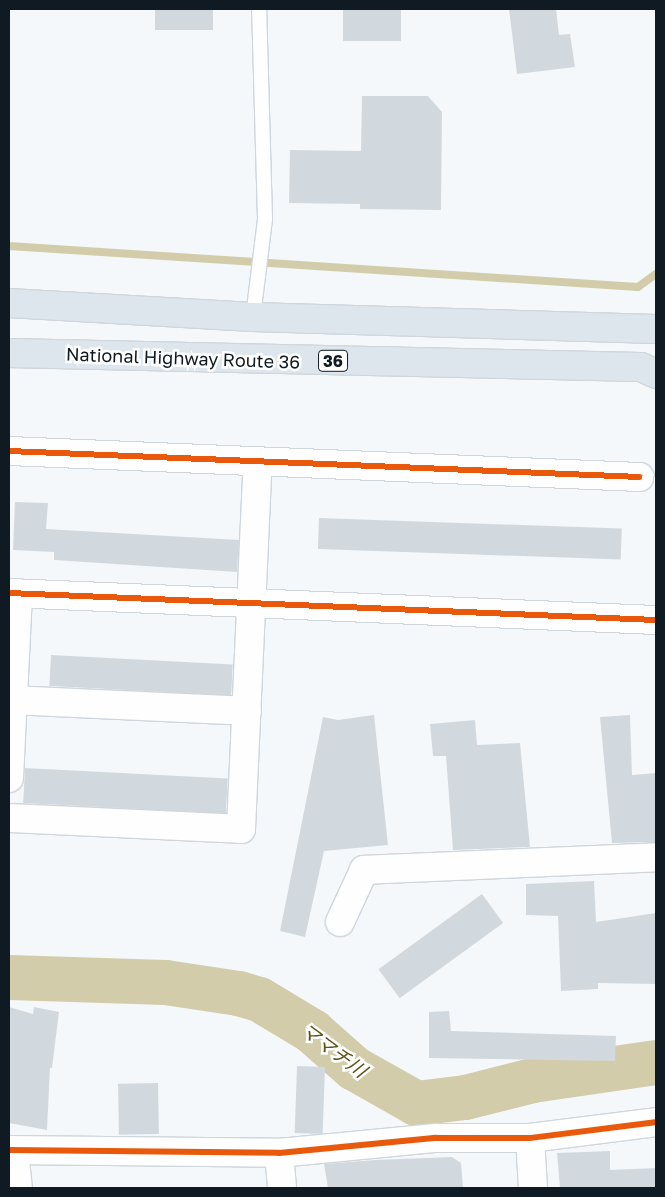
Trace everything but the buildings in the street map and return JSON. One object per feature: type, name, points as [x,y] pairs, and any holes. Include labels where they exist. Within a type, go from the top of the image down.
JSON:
[{"type":"highway","points":[[9,303],[253,317],[656,328]]},
{"type":"highway","name":"National Highway Route 36","points":[[9,353],[641,367],[656,374]]},
{"type":"street","points":[[9,451],[639,477]]},
{"type":"street","points":[[9,818],[242,829],[258,461]]},
{"type":"street","points":[[9,778],[13,593],[656,620]]},
{"type":"street","points":[[10,700],[247,710]]},
{"type":"street","points":[[340,922],[364,870],[656,857]]},
{"type":"street","points":[[18,1188],[12,1151],[279,1154],[436,1138],[530,1138],[656,1122]]},
{"type":"street","points":[[530,1138],[533,1188]]},
{"type":"street","points":[[279,1154],[282,1188]]},
{"type":"lane","points":[[253,317],[265,219],[259,9]]},
{"type":"waterway","points":[[9,246],[638,287],[656,274]]},
{"type":"waterway","name":"ママチ川","points":[[9,977],[165,982],[238,993],[259,999],[312,1031],[354,1068],[416,1103],[465,1097],[532,1080],[656,1062]]},
{"type":"cycle path","points":[[9,451],[639,477]]},
{"type":"cycle path","points":[[9,593],[656,620]]},
{"type":"cycle path","points":[[9,1150],[279,1153],[436,1138],[530,1138],[656,1122]]}]
